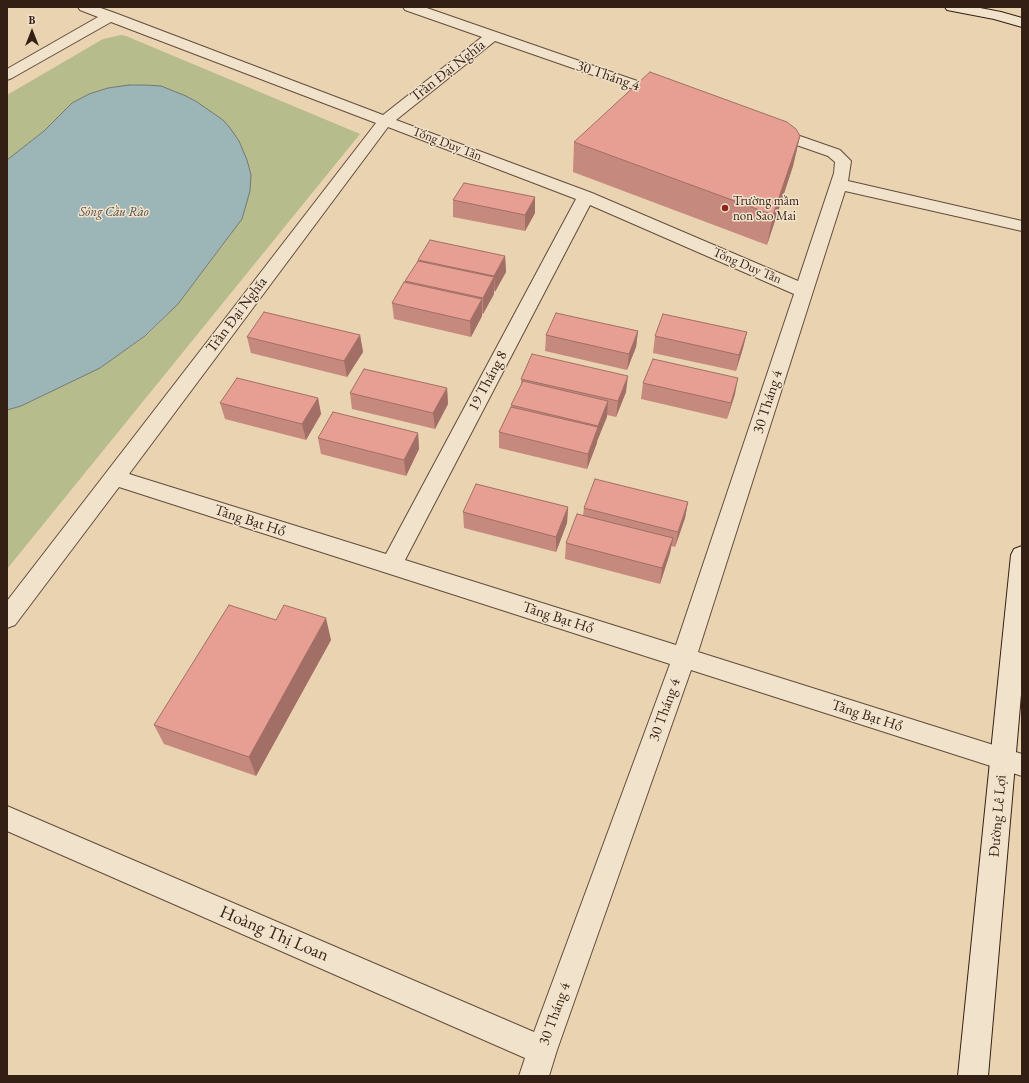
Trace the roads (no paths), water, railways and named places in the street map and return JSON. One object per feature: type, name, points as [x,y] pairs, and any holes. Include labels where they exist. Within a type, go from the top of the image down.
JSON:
[{"type":"street","name":"Tống Duy Tân","points":[[85,7],[586,197],[804,291]]},
{"type":"street","name":"30 Tháng 4","points":[[410,7],[678,100]]},
{"type":"street","points":[[952,7],[996,15],[1022,17]]},
{"type":"street","points":[[7,75],[110,16]]},
{"type":"street","name":"Trần Đại Nghĩa","points":[[7,618],[385,121],[492,36]]},
{"type":"street","name":"30 Tháng 4","points":[[534,1076],[542,1050],[684,658],[842,174],[843,161],[834,153],[752,125]]},
{"type":"street","points":[[838,184],[1022,226]]},
{"type":"street","name":"19 Tháng 8","points":[[391,566],[586,197]]},
{"type":"street","name":"Tăng Bạt Hổ","points":[[114,478],[1012,762]]},
{"type":"street","name":"Đường Lê Lợi","points":[[973,1076],[1012,762],[1022,555]]},
{"type":"street","name":"Hoàng Thị Loan","points":[[7,818],[542,1050]]},
{"type":"water","name":"Sông Cầu Rào","points":[[129,85],[161,86],[186,96],[223,120],[230,128],[239,141],[247,160],[251,175],[250,191],[242,219],[178,304],[145,336],[100,368],[21,406],[7,410],[7,160],[44,131],[72,103],[89,94],[108,88]]},
{"type":"place","name":"Trường mầm non Sao Mai","points":[[725,208]]}]
